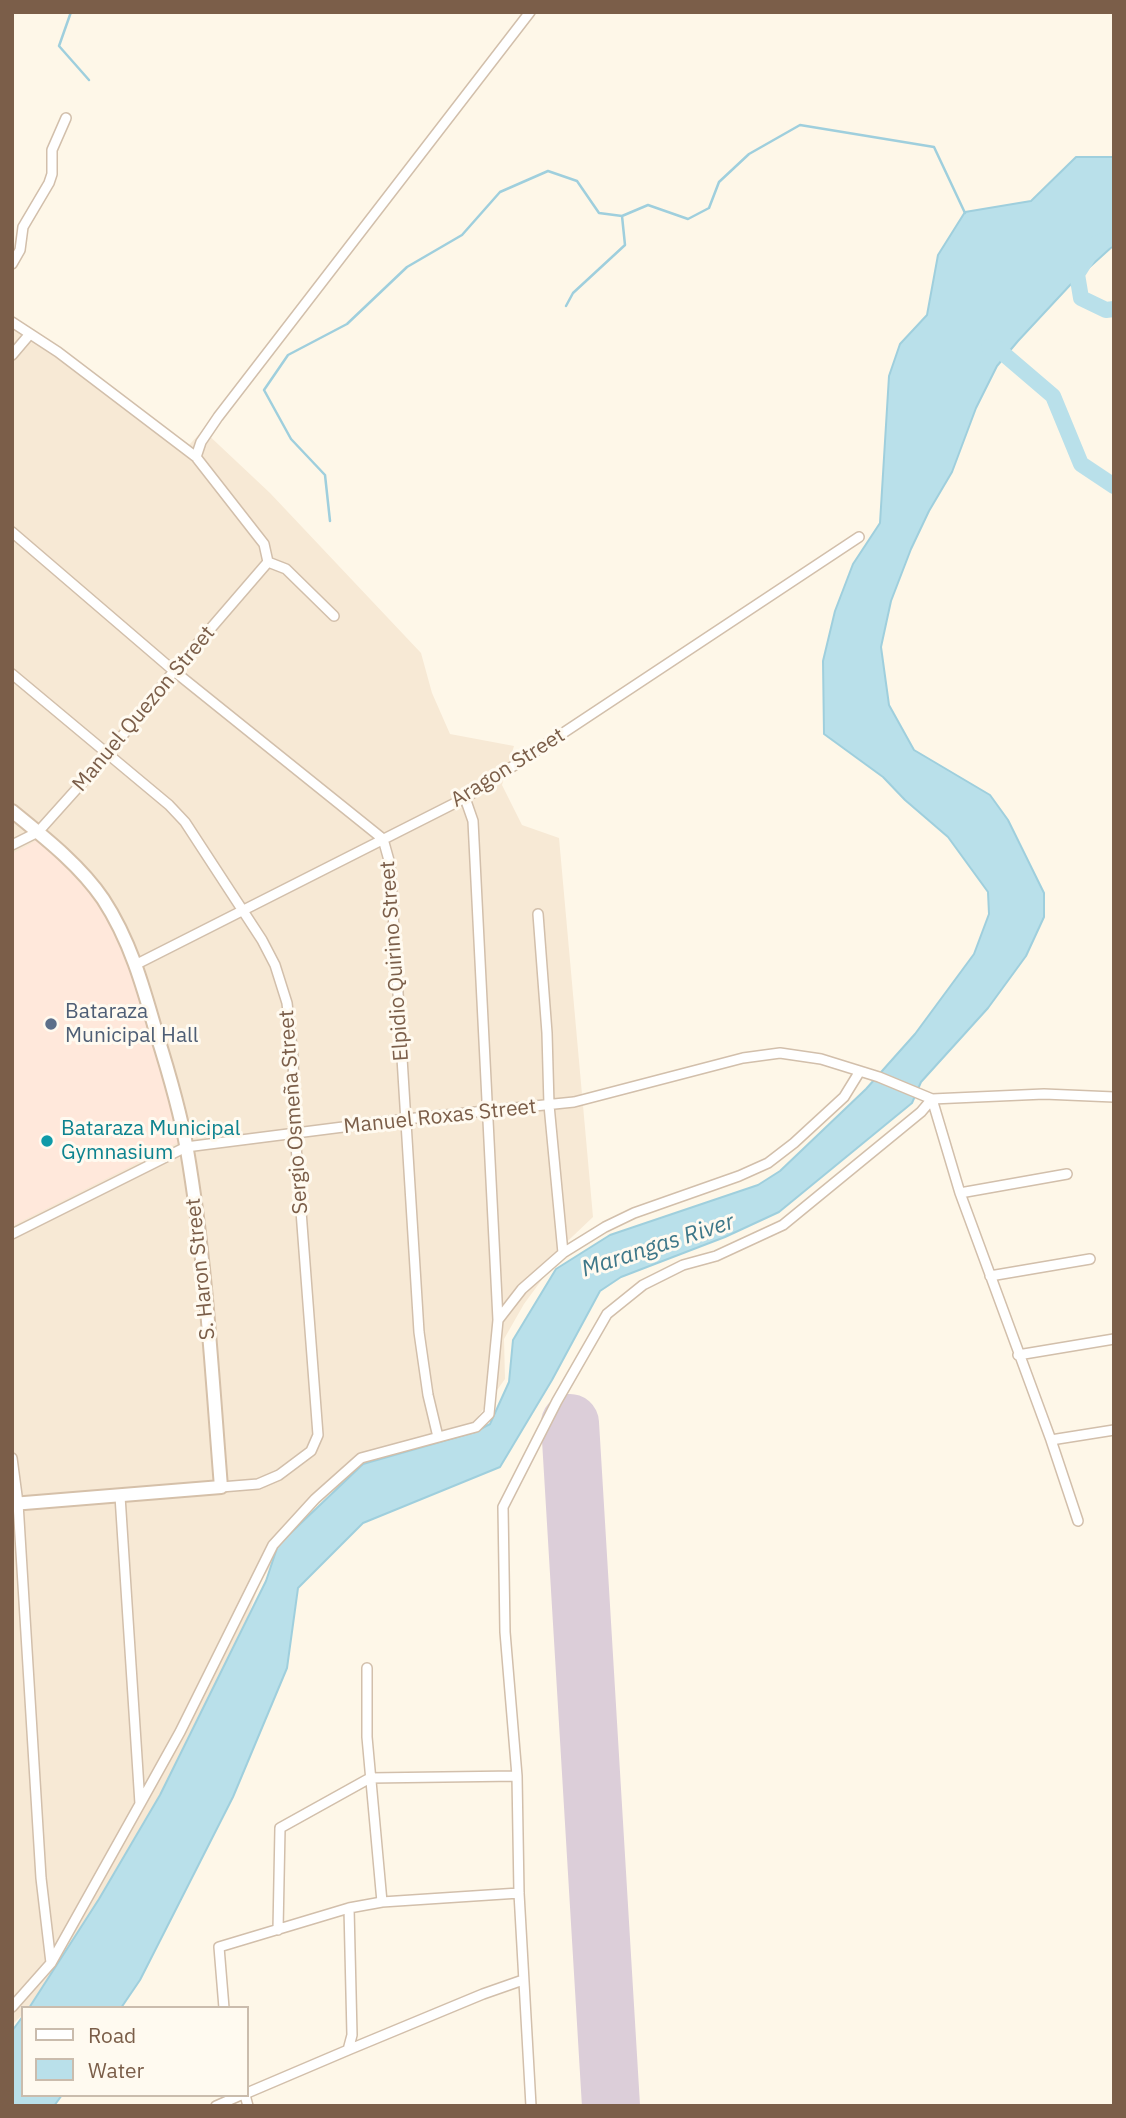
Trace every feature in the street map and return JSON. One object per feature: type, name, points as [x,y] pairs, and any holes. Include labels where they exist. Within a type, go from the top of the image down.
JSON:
[{"type":"street","points":[[196,457],[201,442],[218,417],[530,12]]},
{"type":"street","points":[[12,264],[20,250],[26,218],[49,183],[52,174],[52,150],[66,118]]},
{"type":"street","points":[[12,322],[58,352],[196,457],[264,544],[268,562],[286,569],[334,616]]},
{"type":"street","points":[[12,355],[29,335]]},
{"type":"street","name":"Elpidio Quirino Street","points":[[12,532],[174,671],[383,839],[390,864],[419,1332],[428,1395],[438,1437]]},
{"type":"street","name":"Aragon Street","points":[[137,964],[465,798],[859,537]]},
{"type":"street","name":"Manuel Quezon Street","points":[[12,845],[38,832],[107,755],[174,671],[268,562]]},
{"type":"street","name":"Sergio Osmeña Street","points":[[12,674],[169,805],[185,822],[243,909],[275,965],[287,1003],[293,1057],[295,1132],[317,1435],[314,1446],[304,1458],[268,1481],[221,1488]]},
{"type":"street","points":[[12,2007],[51,1963],[180,1731],[273,1545],[315,1499],[361,1458],[476,1427],[489,1414],[498,1320],[472,821],[465,798]]},
{"type":"street","name":"S. Haron Street","points":[[12,811],[38,832],[96,889],[114,917],[137,964],[167,1067],[186,1147],[204,1282],[221,1488]]},
{"type":"street","points":[[538,914],[563,1254]]},
{"type":"street","name":"Manuel Roxas Street","points":[[12,1234],[186,1147],[295,1132],[587,1100],[743,1058],[780,1053],[821,1059],[879,1077],[932,1099]]},
{"type":"street","points":[[498,1320],[522,1289],[563,1254],[605,1227],[634,1213],[768,1163],[844,1097],[860,1071]]},
{"type":"street","points":[[531,2106],[519,1893],[517,1776],[505,1632],[503,1507],[557,1401],[607,1314],[643,1284],[683,1265],[716,1256],[783,1225],[911,1121],[932,1099],[1044,1094],[1114,1097]]},
{"type":"street","points":[[932,1099],[960,1193],[1078,1521]]},
{"type":"street","points":[[960,1193],[1067,1174]]},
{"type":"street","points":[[990,1276],[1090,1259]]},
{"type":"street","points":[[1018,1355],[1114,1339]]},
{"type":"street","points":[[1051,1440],[1114,1430]]},
{"type":"street","points":[[12,1458],[41,1878],[51,1963]]},
{"type":"street","points":[[15,1504],[221,1488]]},
{"type":"street","points":[[120,1496],[140,1804]]},
{"type":"street","points":[[367,1668],[367,1737],[382,1902]]},
{"type":"street","points":[[278,1930],[279,1828],[370,1778],[517,1776]]},
{"type":"street","points":[[224,2006],[219,1947],[349,1908],[382,1902],[519,1893]]},
{"type":"street","points":[[348,2050],[352,2035],[349,1908]]},
{"type":"street","points":[[248,2092],[483,1994],[523,1980]]},
{"type":"street","points":[[216,2106],[231,2097]]},
{"type":"shaded area","points":[[12,319],[36,339],[69,355],[189,445],[203,430],[270,493],[421,653],[432,693],[450,734],[514,746],[502,785],[522,825],[559,838],[593,1217],[552,1256],[546,1274],[524,1304],[504,1339],[505,1379],[472,1425],[384,1459],[327,1495],[292,1533],[259,1584],[231,1667],[191,1766],[77,1939],[30,2006],[21,2006],[21,2016],[12,2025]]},
{"type":"shaded area","points":[[39,839],[98,902],[124,952],[151,1036],[179,1142],[12,1226],[12,854]]},
{"type":"water","points":[[1076,157],[1114,157],[1114,245],[1072,283],[997,366],[976,408],[952,472],[911,549],[891,601],[881,647],[889,705],[914,750],[990,795],[1008,820],[1044,893],[1044,917],[1026,956],[988,1008],[921,1082],[912,1103],[779,1212],[725,1237],[621,1277],[600,1291],[552,1380],[500,1467],[363,1523],[298,1588],[287,1668],[233,1797],[140,1980],[122,2006],[30,2006],[99,1899],[160,1795],[266,1581],[278,1545],[363,1464],[475,1432],[490,1424],[509,1382],[513,1340],[556,1269],[610,1235],[758,1185],[780,1171],[866,1089],[915,1034],[974,954],[989,914],[988,892],[948,837],[883,777],[824,734],[823,661],[835,611],[853,564],[880,523],[889,376],[900,344],[927,315],[938,255],[965,212],[1031,201]]},
{"type":"water","points":[[21,2019],[21,2097],[61,2097],[54,2106],[12,2106],[12,2031]]},
{"type":"waterway","points":[[71,12],[59,46],[89,80]]},
{"type":"waterway","points":[[330,521],[325,475],[291,439],[264,390],[288,355],[347,324],[407,267],[462,235],[500,192],[548,171],[577,181],[599,213],[622,216],[648,205],[688,219],[709,208],[719,182],[749,154],[800,125],[934,147],[965,213]]},
{"type":"waterway","points":[[566,306],[573,293],[625,245],[622,216]]},
{"type":"waterway","name":"Marangas River","points":[[1114,237],[1096,244],[1077,274],[1081,298],[1106,310],[1114,309]]},
{"type":"waterway","name":"Marangas River","points":[[989,347],[998,349],[1053,396],[1081,464],[1114,486]]},
{"type":"runway","points":[[570,1423],[611,2106]]},
{"type":"place","name":"Bataraza Municipal Hall","points":[[51,1024]]},
{"type":"place","name":"Bataraza Municipal Gymnasium","points":[[47,1141]]}]
